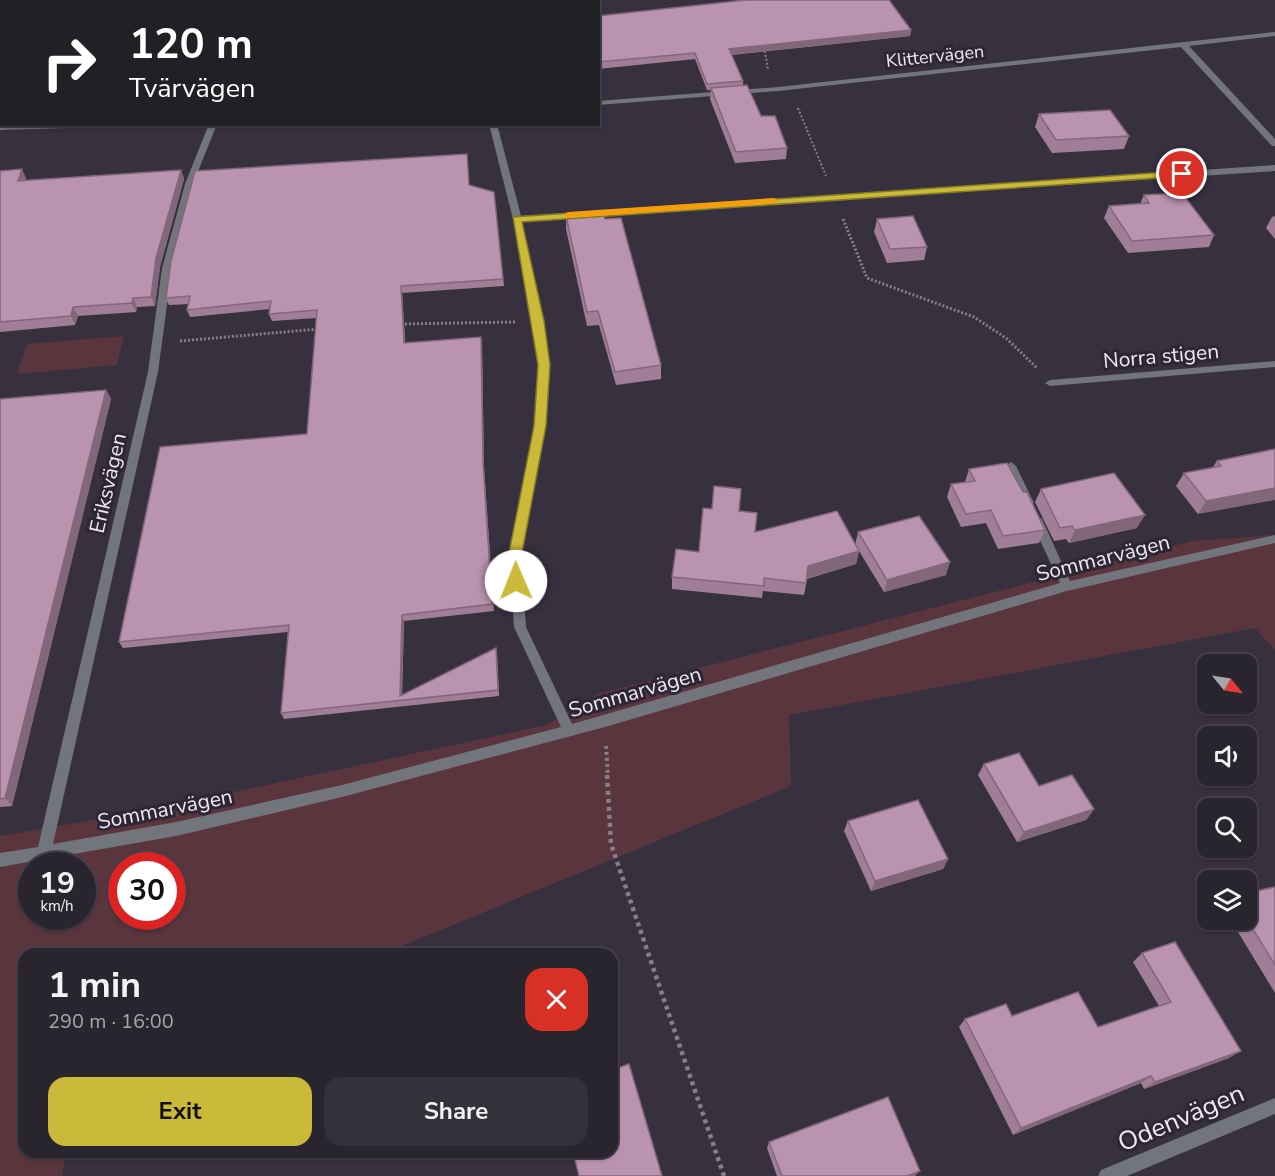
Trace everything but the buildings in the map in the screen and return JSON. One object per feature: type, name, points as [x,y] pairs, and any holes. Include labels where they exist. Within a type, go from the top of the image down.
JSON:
[{"type":"street","name":"Klittervägen","points":[[600,103],[778,89],[1275,33]]},
{"type":"street","points":[[1184,45],[1275,144]]},
{"type":"street","points":[[0,128],[68,126]]},
{"type":"street","name":"Eriksvägen","points":[[44,852],[158,344],[167,268],[189,184],[212,126]]},
{"type":"street","points":[[494,126],[517,219],[538,321],[544,365],[540,426],[515,558],[520,627],[569,731]]},
{"type":"street","points":[[517,219],[1275,168]]},
{"type":"street","name":"Norra stigen","points":[[1050,383],[1275,364]]},
{"type":"street","points":[[1011,466],[1067,586]]},
{"type":"street","name":"Sommarvägen","points":[[44,852],[176,830],[342,791],[605,721],[1067,586],[1275,538]]},
{"type":"street","name":"Sommarvägen","points":[[0,860],[18,857]]},
{"type":"street","name":"Odenvägen","points":[[1107,1176],[1275,1106]]},
{"type":"path","points":[[760,40],[766,65],[778,89]]},
{"type":"path","points":[[791,87],[867,278],[974,317],[1020,350],[1050,383]]},
{"type":"path","points":[[391,324],[538,321]]},
{"type":"path","points":[[158,344],[323,328]]},
{"type":"path","points":[[605,721],[611,844],[724,1176]]},
{"type":"shaded area","points":[[124,336],[117,365],[17,374],[27,344]]},
{"type":"shaded area","points":[[1275,535],[1275,650],[1255,628],[789,715],[791,786],[397,948],[18,948],[18,1158],[65,1158],[62,1176],[0,1176],[0,836],[141,812],[547,725],[597,694],[1193,541]]},
{"type":"slow traffic","points":[[568,215],[774,201]]},
{"type":"route","points":[[516,581],[515,558],[540,426],[544,365],[538,321],[517,219],[1182,174]]}]
